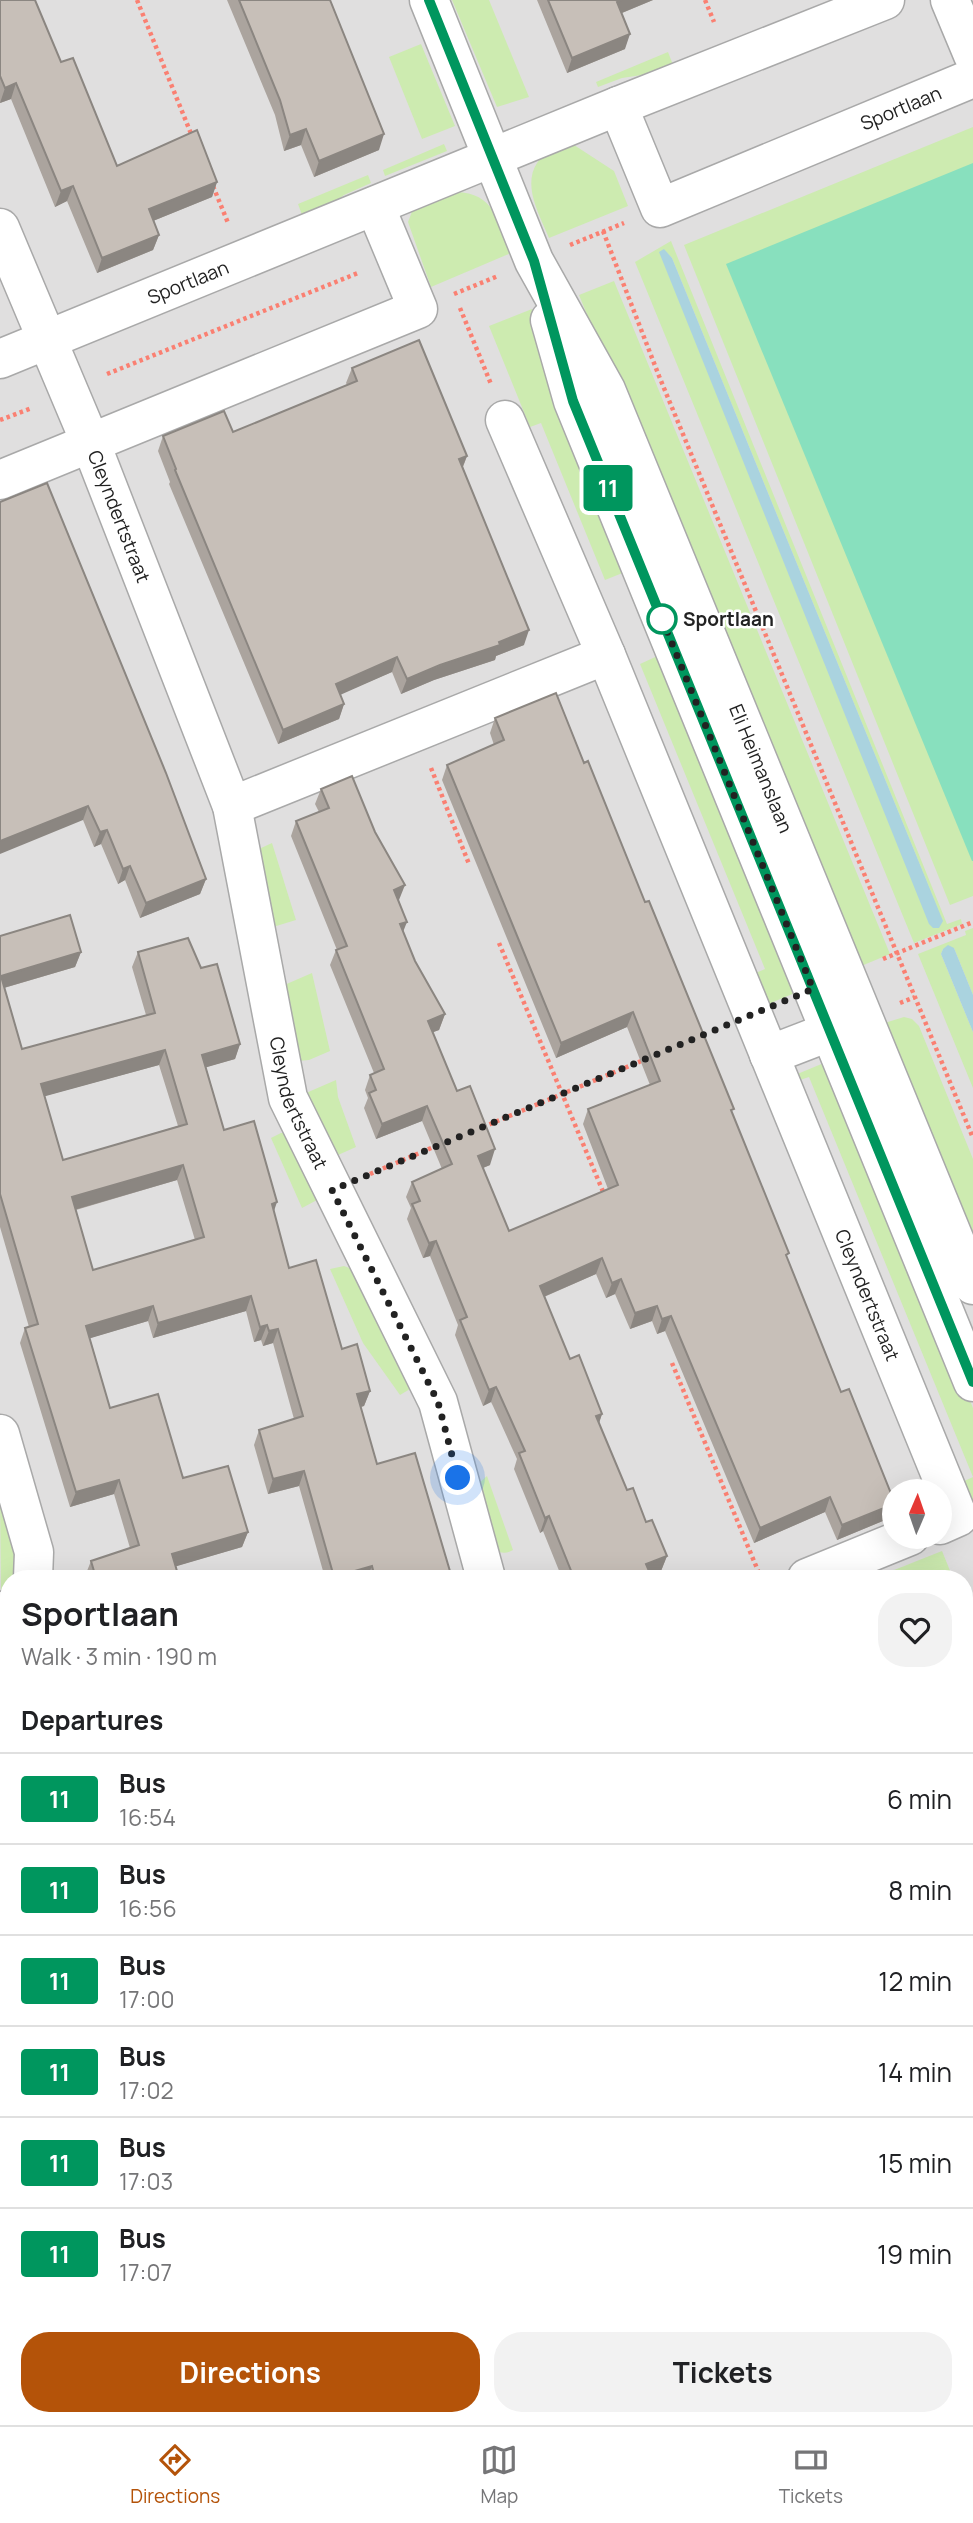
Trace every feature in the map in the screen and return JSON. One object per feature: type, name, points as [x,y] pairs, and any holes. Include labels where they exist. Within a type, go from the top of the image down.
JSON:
[{"type":"street","name":"Eli Heimanslaan","points":[[429,0],[534,261],[606,390],[846,975],[847,1025],[973,1382]]},
{"type":"street","name":"Sportlaan","points":[[0,359],[618,106],[885,0]]},
{"type":"street","points":[[950,0],[973,55]]},
{"type":"street","name":"Sportlaan","points":[[618,106],[660,208],[973,78]]},
{"type":"street","points":[[0,480],[418,309],[375,205]]},
{"type":"street","name":"Cleyndertstraat","points":[[0,229],[91,444],[232,806],[288,1098],[438,1402],[484,1570]]},
{"type":"street","name":"Eli Heimanslaan","points":[[534,261],[573,401],[847,1025],[973,1285]]},
{"type":"street","name":"Cleyndertstraat","points":[[505,420],[606,655],[942,1479]]},
{"type":"street","points":[[232,806],[606,655]]},
{"type":"street","points":[[769,1055],[847,1025]]},
{"type":"street","points":[[0,1434],[34,1552],[33,1570]]},
{"type":"street","name":"Cleyndertstraat","points":[[952,1502],[958,1517],[952,1520]]},
{"type":"street","points":[[827,1570],[882,1547]]},
{"type":"path","points":[[137,0],[192,136]]},
{"type":"path","points":[[705,0],[716,26]]},
{"type":"path","points":[[213,186],[243,260]]},
{"type":"path","points":[[603,232],[664,389],[973,1138]]},
{"type":"path","points":[[97,378],[396,257]]},
{"type":"path","points":[[455,294],[505,420]]},
{"type":"path","points":[[0,420],[36,406]]},
{"type":"path","points":[[416,731],[469,864]]},
{"type":"path","points":[[846,975],[973,922]]},
{"type":"path","points":[[499,943],[604,1195]]},
{"type":"path","points":[[473,1131],[651,1057]]},
{"type":"path","points":[[332,1190],[447,1142]]},
{"type":"path","points":[[672,1363],[758,1570]]},
{"type":"shaded area","points":[[0,0],[973,0],[973,1570],[0,1570]]},
{"type":"green space","points":[[452,0],[489,0],[529,97],[497,107]]},
{"type":"green space","points":[[421,44],[455,126],[422,139],[389,57]]},
{"type":"green space","points":[[668,52],[675,70],[622,78],[598,87],[596,82]]},
{"type":"green space","points":[[973,127],[973,896],[950,905],[684,245]]},
{"type":"green space","points":[[571,143],[614,171],[628,206],[549,238],[532,194],[533,173],[537,162],[546,153]]},
{"type":"green space","points":[[444,144],[447,151],[385,176],[383,170]]},
{"type":"green space","points":[[973,163],[973,861],[972,861],[726,264]]},
{"type":"green space","points":[[368,175],[371,183],[344,195],[305,223],[298,204]]},
{"type":"green space","points":[[456,192],[469,194],[487,204],[498,220],[511,253],[431,287],[408,222],[413,209]]},
{"type":"green space","points":[[671,241],[947,924],[961,919],[962,924],[914,943],[635,262]],"holes":[[[664,250],[672,258],[943,921]]]},
{"type":"green space","points":[[614,281],[890,954],[854,969],[579,295]]},
{"type":"green space","points":[[532,309],[630,570],[605,580],[541,423],[530,427],[489,326]]},
{"type":"green space","points":[[664,653],[802,990],[766,1005],[753,974],[765,969],[640,664]]},
{"type":"green space","points":[[272,843],[296,920],[273,927],[259,849]]},
{"type":"green space","points":[[973,928],[973,995],[954,948],[943,949],[941,954],[973,1032],[973,1088],[918,954],[966,935],[965,931]]},
{"type":"green space","points":[[312,973],[330,1051],[309,1060],[298,1061],[282,986]]},
{"type":"green space","points":[[904,1017],[912,1019],[919,1026],[973,1159],[973,1257],[878,1025]]},
{"type":"green space","points":[[831,1060],[973,1408],[973,1477],[809,1077],[797,1081],[795,1075]]},
{"type":"green space","points":[[336,1080],[338,1097],[356,1147],[338,1155],[335,1155],[306,1093]]},
{"type":"green space","points":[[285,1133],[317,1200],[302,1208],[271,1138]]},
{"type":"green space","points":[[344,1266],[352,1269],[410,1384],[410,1389],[400,1395],[363,1343],[330,1269]]},
{"type":"green space","points":[[487,1476],[513,1550],[508,1552],[494,1550],[478,1484]]},
{"type":"green space","points":[[973,1477],[973,1509],[962,1482]]},
{"type":"green space","points":[[0,1498],[16,1554],[15,1570],[1,1570]]},
{"type":"green space","points":[[942,1551],[950,1570],[894,1570]]},
{"type":"water","points":[[664,249],[672,258],[943,921],[939,928],[933,928],[929,924],[659,252]]},
{"type":"water","points":[[948,945],[954,948],[973,995],[973,1032],[941,954]]},
{"type":"building","points":[[0,0],[35,0],[61,62],[73,58],[117,166],[197,130],[217,182],[149,209],[159,235],[102,258],[73,186],[61,191],[16,83],[5,88],[0,76]]},
{"type":"building","points":[[239,0],[330,0],[384,134],[319,161],[306,129],[290,135],[280,100]]},
{"type":"building","points":[[548,0],[622,0],[617,2],[630,34],[572,58]]},
{"type":"building","points":[[419,340],[467,456],[459,459],[529,630],[499,642],[500,645],[407,679],[397,657],[336,684],[344,704],[283,730],[163,436],[224,411],[233,432],[357,381],[352,368]]},
{"type":"building","points":[[47,483],[166,773],[206,879],[146,903],[130,866],[123,869],[107,830],[100,832],[88,806],[0,841],[0,502]]},
{"type":"building","points":[[556,693],[584,763],[588,761],[645,902],[649,901],[734,1109],[731,1110],[841,1392],[849,1389],[885,1479],[882,1479],[882,1509],[842,1525],[830,1497],[760,1528],[671,1316],[662,1319],[657,1306],[635,1313],[621,1279],[612,1283],[602,1258],[540,1286],[570,1359],[579,1355],[602,1414],[596,1416],[627,1490],[633,1488],[646,1522],[652,1520],[667,1556],[646,1564],[649,1570],[571,1570],[549,1516],[545,1518],[519,1453],[525,1451],[496,1387],[489,1390],[460,1320],[467,1317],[436,1241],[429,1243],[412,1204],[420,1201],[412,1182],[452,1164],[427,1106],[382,1124],[369,1093],[376,1090],[370,1075],[384,1069],[336,950],[347,946],[296,821],[329,808],[321,789],[352,776],[375,832],[405,885],[394,890],[407,922],[400,924],[415,961],[445,1014],[428,1021],[457,1091],[470,1086],[495,1149],[478,1156],[509,1231],[618,1185],[588,1109],[660,1081],[633,1012],[561,1043],[447,765],[504,740],[495,718]]},
{"type":"building","points":[[70,915],[81,952],[1,976],[22,1049],[155,1013],[138,952],[188,938],[201,968],[217,964],[240,1044],[202,1055],[224,1130],[254,1121],[277,1202],[272,1204],[289,1268],[316,1260],[342,1349],[357,1344],[370,1391],[357,1394],[377,1464],[415,1453],[450,1570],[373,1570],[372,1566],[358,1570],[332,1570],[304,1471],[273,1479],[259,1430],[303,1416],[278,1329],[269,1331],[267,1325],[260,1327],[251,1296],[158,1323],[153,1306],[86,1326],[110,1408],[158,1394],[183,1478],[228,1466],[248,1532],[172,1554],[177,1570],[94,1570],[91,1561],[139,1545],[119,1480],[76,1492],[25,1328],[38,1324],[0,1194],[0,936]],"holes":[[[165,1050],[187,1124],[63,1160],[41,1084]],[[183,1165],[204,1237],[93,1270],[72,1197]]]},
{"type":"bus line","name":"11","points":[[429,0],[534,261],[573,401],[973,1382]]},
{"type":"place","name":"Sportlaan","points":[[662,619]]},
{"type":"route","points":[[458,1478],[438,1402],[332,1190],[813,989],[662,619]]}]
